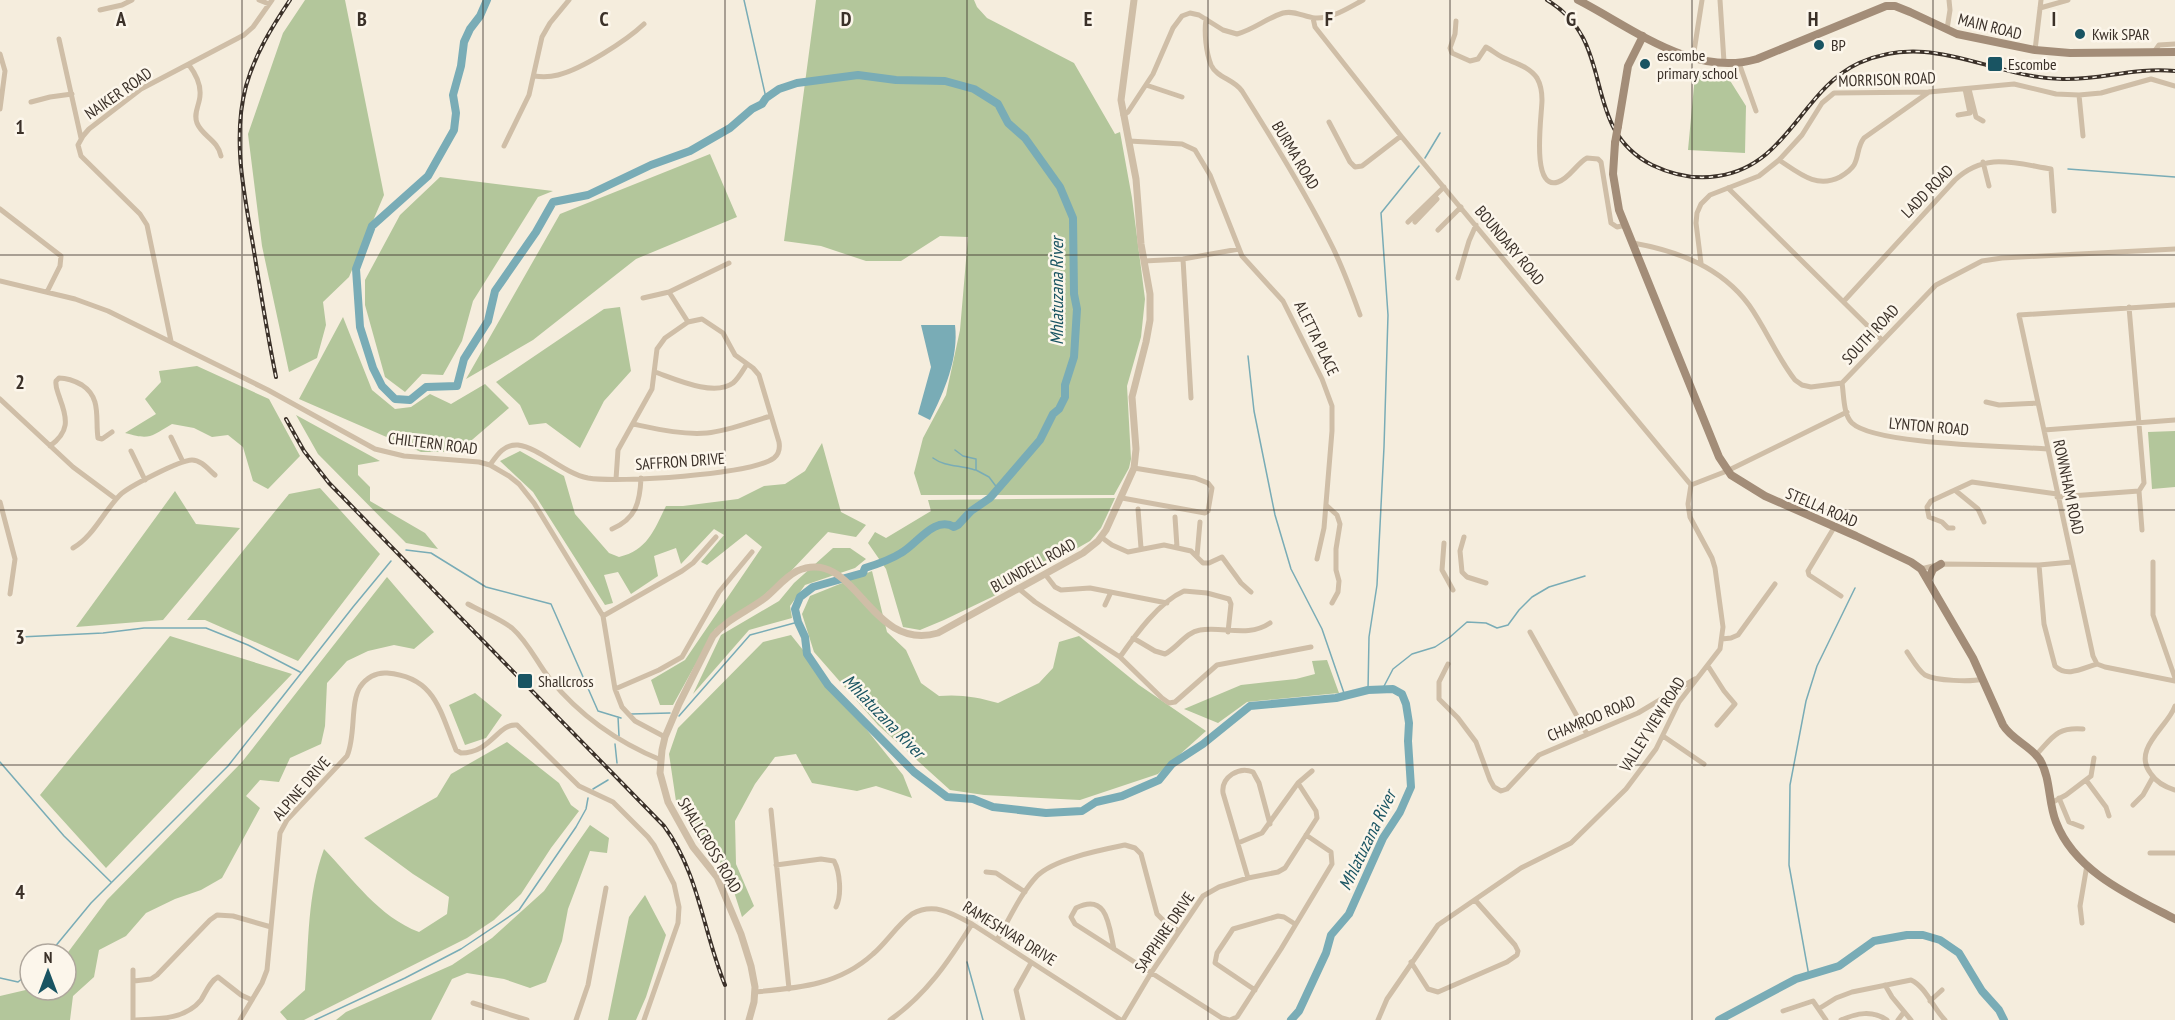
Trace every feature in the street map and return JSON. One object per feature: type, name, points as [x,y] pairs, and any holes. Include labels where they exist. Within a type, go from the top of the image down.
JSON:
[{"type":"main road","name":"MAIN ROAD","points":[[1582,1],[1674,52],[1693,58],[1724,62],[1739,63],[1757,59],[1894,3],[1966,37],[2035,50],[2070,53],[2175,52]]},
{"type":"main road","name":"STELLA ROAD","points":[[1642,36],[1628,66],[1615,143],[1614,188],[1619,210],[1719,457],[1727,471],[1736,480],[1765,496],[1835,526],[1921,569],[1983,679],[2006,730],[2036,755],[2045,772],[2054,816],[2061,832],[2087,865],[2115,886],[2175,919]]},
{"type":"main road","points":[[1928,580],[1933,569],[1941,564]]},
{"type":"street","points":[[100,10],[132,0]]},
{"type":"street","points":[[259,0],[271,2]]},
{"type":"street","points":[[504,146],[529,95],[542,37],[569,0]]},
{"type":"street","name":"BLUNDELL ROAD","points":[[815,568],[835,573],[900,633],[926,636],[938,633],[1083,553],[1101,537],[1122,498],[1134,468],[1136,449],[1132,397],[1146,342],[1151,307],[1136,179],[1120,100],[1134,0]]},
{"type":"street","points":[[1123,114],[1128,112],[1146,85],[1179,18],[1190,13],[1206,19],[1223,30],[1237,34],[1286,12],[1322,18],[1336,14],[1363,0]]},
{"type":"street","points":[[1693,58],[1702,0]]},
{"type":"street","points":[[1720,0],[1724,62]]},
{"type":"street","points":[[1947,30],[1949,0]]},
{"type":"street","points":[[2035,50],[2039,3],[2068,0]]},
{"type":"street","name":"NAIKER ROAD","points":[[171,341],[147,225],[140,214],[81,156],[78,148],[81,138],[89,129],[141,89],[244,35],[253,27],[271,2]]},
{"type":"street","name":"BOUNDARY ROAD","points":[[1312,18],[1315,27],[1401,136],[1691,485]]},
{"type":"street","name":"BURMA ROAD","points":[[1206,19],[1205,33],[1211,63],[1217,72],[1234,81],[1240,88],[1265,130],[1331,244],[1360,315]]},
{"type":"street","points":[[1456,21],[1455,34],[1450,48],[1452,54],[1467,61],[1473,61],[1486,47],[1514,61],[1537,78],[1542,94],[1540,156],[1543,174],[1547,180],[1558,182],[1587,158],[1598,159],[1601,162],[1611,223],[1617,227],[1626,225]]},
{"type":"street","points":[[534,76],[565,73],[629,37],[644,24]]},
{"type":"street","points":[[59,39],[81,138]]},
{"type":"street","points":[[2154,52],[2159,45],[2175,44]]},
{"type":"street","points":[[0,54],[5,71],[0,109]]},
{"type":"street","points":[[1739,63],[1756,111]]},
{"type":"street","points":[[189,65],[197,79],[200,93],[196,113],[197,123],[217,144],[221,156]]},
{"type":"street","name":"MORRISON ROAD","points":[[1701,263],[1696,223],[1698,208],[1710,195],[1758,176],[1779,160],[1802,135],[1822,103],[1834,93],[1929,92],[2014,84],[2056,94],[2079,95],[2101,93],[2151,79],[2175,86]]},
{"type":"street","points":[[1146,85],[1182,97]]},
{"type":"street","points":[[1958,115],[1970,113],[1967,89]]},
{"type":"street","points":[[1967,89],[1976,117],[1983,121]]},
{"type":"street","points":[[1779,160],[1813,181],[1827,181],[1839,177],[1854,165],[1864,138],[1929,92]]},
{"type":"street","points":[[31,102],[72,94]]},
{"type":"street","points":[[2079,95],[2083,136]]},
{"type":"street","points":[[1329,122],[1350,162],[1355,167],[1362,166],[1401,136]]},
{"type":"street","name":"ALETTA PLACE","points":[[1129,141],[1186,144],[1195,150],[1210,175],[1239,249],[1247,263],[1278,295],[1290,312],[1330,398],[1332,431],[1326,506],[1317,559]]},
{"type":"street","points":[[1989,186],[1983,162],[2012,163],[2051,169],[2054,211]]},
{"type":"street","name":"LADD ROAD","points":[[1844,301],[1954,180],[1983,162]]},
{"type":"street","points":[[1411,222],[1445,188]]},
{"type":"street","points":[[1728,188],[1882,340]]},
{"type":"street","points":[[1438,230],[1461,207]]},
{"type":"street","points":[[0,209],[60,256],[60,266],[47,292]]},
{"type":"street","points":[[1458,278],[1476,225]]},
{"type":"street","name":"SOUTH ROAD","points":[[1633,243],[1701,263],[1736,290],[1749,305],[1798,383],[1811,387],[1842,383],[1936,285],[1988,260],[2175,249]]},
{"type":"street","points":[[1144,261],[1184,259],[1239,249]]},
{"type":"street","points":[[1184,259],[1191,398]]},
{"type":"street","points":[[643,298],[669,292],[729,263]]},
{"type":"street","name":"CHILTERN ROAD","points":[[0,280],[91,304],[277,394],[375,449],[404,456],[465,460],[490,465],[509,476],[527,493],[603,616],[615,689],[628,715],[665,736]]},
{"type":"street","points":[[669,292],[688,322]]},
{"type":"street","points":[[2142,530],[2139,491],[2144,483],[2128,307],[2175,305]]},
{"type":"street","name":"ROWNHAM ROAD","points":[[2097,663],[2093,656],[2019,315],[2128,307]]},
{"type":"street","name":"SAFFRON DRIVE","points":[[490,465],[505,448],[521,446],[577,475],[590,478],[616,479],[729,472],[773,459],[780,447],[759,375],[735,355],[727,338],[716,327],[702,319],[688,322],[661,342],[656,354],[652,389],[618,450],[616,479]]},
{"type":"street","points":[[655,372],[713,389],[732,383],[747,364]]},
{"type":"street","points":[[50,446],[61,437],[66,428],[63,405],[55,385],[59,378],[74,381],[86,387],[92,394],[97,406],[98,438],[111,432]]},
{"type":"street","points":[[1775,584],[1738,635],[1722,639],[1715,568],[1712,558],[1691,522],[1688,510],[1689,490],[1691,485],[1727,471],[1847,412],[1842,383]]},
{"type":"street","points":[[0,399],[80,473],[116,499]]},
{"type":"street","points":[[1986,402],[1999,405],[2038,403]]},
{"type":"street","name":"LYNTON ROAD","points":[[1847,412],[1851,422],[1862,430],[1886,437],[2048,449]]},
{"type":"street","points":[[633,424],[679,432],[708,433],[771,416]]},
{"type":"street","points":[[2044,430],[2175,420]]},
{"type":"street","points":[[171,437],[183,462]]},
{"type":"street","points":[[131,451],[145,480]]},
{"type":"street","points":[[73,548],[127,489],[183,462],[196,461],[215,475]]},
{"type":"street","points":[[1122,498],[1183,510],[1205,513],[1208,511],[1212,488],[1208,483],[1195,478],[1134,468]]},
{"type":"street","points":[[612,529],[625,523],[632,514],[639,499],[641,477]]},
{"type":"street","points":[[1953,528],[1948,528],[1942,522],[1929,517],[1927,510],[1931,501],[1972,482],[2057,495],[2139,491]]},
{"type":"street","points":[[1956,491],[1980,511],[1984,522]]},
{"type":"street","points":[[0,502],[15,559],[10,594]]},
{"type":"street","points":[[1326,506],[1337,515],[1340,524],[1336,549],[1338,592],[1332,603]]},
{"type":"street","points":[[1138,509],[1141,549]]},
{"type":"street","points":[[1175,517],[1177,548]]},
{"type":"street","points":[[1197,556],[1200,522]]},
{"type":"street","points":[[1835,526],[1808,571],[1809,575],[1842,596]]},
{"type":"street","points":[[603,616],[688,566],[716,537]]},
{"type":"street","points":[[1101,537],[1124,551],[1130,552],[1164,545],[1191,551],[1201,562],[1207,564],[1224,558],[1241,583],[1251,592]]},
{"type":"street","points":[[1464,537],[1460,558],[1462,572],[1467,577],[1486,583]]},
{"type":"street","points":[[1444,543],[1442,570],[1453,591]]},
{"type":"street","points":[[615,689],[659,670],[682,657],[719,592],[752,552]]},
{"type":"street","points":[[1921,569],[1941,564],[2039,565],[2072,562]]},
{"type":"street","points":[[2039,565],[2044,624],[2055,666],[2068,672],[2097,663],[2105,667],[2175,680],[2153,615],[2153,562]]},
{"type":"street","name":"SHALLCROSS ROAD","points":[[749,1020],[755,992],[752,966],[717,876],[683,831],[668,802],[662,781],[661,760],[665,736],[707,647],[720,628],[756,604],[796,572],[815,568]]},
{"type":"street","points":[[1045,574],[1061,591],[1082,587],[1167,603]]},
{"type":"street","points":[[1018,588],[1035,602],[1120,657],[1161,698],[1169,703],[1176,702],[1217,665],[1311,647]]},
{"type":"street","points":[[1120,657],[1133,638],[1180,592],[1189,590],[1228,598],[1232,604],[1228,632]]},
{"type":"street","points":[[1105,605],[1112,592]]},
{"type":"street","points":[[468,604],[504,622],[516,632],[559,689],[596,724],[622,743],[661,760]]},
{"type":"street","points":[[1133,638],[1165,654],[1195,631],[1228,632],[1256,629],[1270,623]]},
{"type":"street","points":[[1530,632],[1587,734]]},
{"type":"street","name":"VALLEY VIEW ROAD","points":[[1378,1020],[1387,999],[1438,926],[1521,868],[1571,843],[1638,775],[1663,736],[1679,702],[1720,650],[1722,639]]},
{"type":"street","points":[[1907,652],[1928,676],[1963,680],[1983,679]]},
{"type":"street","name":"CHAMROO ROAD","points":[[1448,664],[1438,682],[1439,699],[1458,718],[1476,742],[1490,780],[1494,787],[1501,791],[1507,789],[1539,755],[1638,713],[1698,677]]},
{"type":"street","points":[[1708,666],[1735,704],[1717,725]]},
{"type":"street","name":"ALPINE DRIVE","points":[[240,1020],[267,970],[278,840],[282,827],[347,756],[351,744],[357,697],[363,683],[378,673],[406,675],[418,682],[436,701],[458,752],[479,750],[507,726],[517,725],[579,786],[613,802],[654,845],[676,890],[679,915],[668,955],[644,1020]]},
{"type":"street","points":[[2175,706],[2171,715],[2150,742],[2147,751],[2148,770],[2153,777],[2162,785],[2175,790]]},
{"type":"street","points":[[2036,755],[2060,730],[2084,729]]},
{"type":"street","points":[[1663,736],[1704,764]]},
{"type":"street","points":[[2051,803],[2092,774],[2094,758]]},
{"type":"street","points":[[1248,878],[1223,793],[1223,783],[1227,777],[1244,770],[1253,772],[1259,783],[1270,824]]},
{"type":"street","points":[[1238,843],[1260,835],[1298,783],[1312,771]]},
{"type":"street","points":[[2133,805],[2143,795],[2153,777]]},
{"type":"street","points":[[2086,780],[2105,806],[2109,816]]},
{"type":"street","name":"SAPPHIRE DRIVE","points":[[1122,1020],[1203,896],[1219,887],[1283,870],[1316,822],[1317,815],[1307,794],[1298,783]]},
{"type":"street","points":[[2059,798],[2069,822],[2082,827]]},
{"type":"street","points":[[771,810],[789,989]]},
{"type":"street","points":[[1114,949],[1106,916],[1101,908],[1097,904],[1090,904],[1076,908],[1071,917],[1073,922],[1114,949],[1151,973],[1222,1018],[1229,1020],[1237,1017],[1328,872],[1333,859],[1328,849],[1306,835]]},
{"type":"street","points":[[997,940],[1025,892],[1043,871],[1058,864],[1119,847],[1131,846],[1141,854],[1157,914],[1179,931]]},
{"type":"street","points":[[2150,854],[2175,853]]},
{"type":"street","points":[[776,865],[821,859],[834,861],[839,890],[836,907]]},
{"type":"street","points":[[2082,923],[2080,910],[2087,865]]},
{"type":"street","points":[[986,872],[1001,876],[1025,892]]},
{"type":"street","points":[[576,1020],[588,985],[606,888]]},
{"type":"street","points":[[1411,962],[1428,989],[1438,992],[1507,962],[1517,955],[1515,945],[1474,900]]},
{"type":"street","name":"RAMESHVAR DRIVE","points":[[755,992],[824,983],[858,966],[873,954],[906,918],[918,911],[933,908],[942,909],[972,924],[1122,1020]]},
{"type":"street","points":[[134,981],[151,979],[158,975],[217,915],[232,916],[271,927]]},
{"type":"street","points":[[1255,990],[1215,963],[1215,957],[1227,936],[1238,926],[1272,917],[1284,917],[1295,924]]},
{"type":"street","points":[[890,1020],[916,1000],[934,980],[972,924]]},
{"type":"street","points":[[1023,1020],[1016,990],[1031,963]]},
{"type":"street","points":[[134,970],[133,1020],[172,1018],[193,1009],[214,979],[218,977],[240,995],[252,1000]]},
{"type":"street","points":[[1820,1008],[1843,995],[1911,980],[1920,986],[1945,1020]]},
{"type":"street","points":[[1885,985],[1911,1020]]},
{"type":"street","points":[[1930,1001],[1942,990]]},
{"type":"street","points":[[1783,1011],[1811,1001],[1820,1008],[1826,1020]]},
{"type":"street","points":[[473,1003],[513,1018],[527,1020]]},
{"type":"street","points":[[1898,1020],[1904,1012]]},
{"type":"street","points":[[1841,1020],[1862,1013],[1880,1015],[1887,1020]]},
{"type":"green space","points":[[305,0],[345,0],[384,195],[349,277],[323,302],[326,325],[317,358],[289,372],[262,246],[248,134],[283,33]]},
{"type":"green space","points":[[816,0],[974,0],[987,18],[1074,63],[1115,134],[1120,132],[1132,198],[1145,299],[1141,337],[1127,386],[1131,459],[1129,468],[1114,495],[921,495],[914,473],[923,438],[946,395],[960,330],[968,237],[940,236],[901,261],[866,261],[821,246],[784,241]]},
{"type":"green space","points":[[1695,75],[1729,79],[1746,106],[1745,153],[1688,150]]},
{"type":"green space","points":[[710,154],[737,217],[636,259],[533,340],[466,379],[560,214]]},
{"type":"green space","points":[[440,177],[553,191],[538,197],[473,301],[462,341],[443,375],[422,374],[405,392],[385,377],[365,305],[365,280],[400,215]]},
{"type":"green space","points":[[620,307],[631,371],[604,401],[580,448],[546,423],[529,425],[520,405],[496,382],[604,309]]},
{"type":"green space","points":[[343,317],[372,390],[395,409],[411,407],[430,394],[451,404],[485,384],[509,408],[458,452],[421,452],[299,399]]},
{"type":"green space","points":[[197,366],[269,399],[300,456],[268,489],[253,481],[243,447],[228,435],[212,437],[194,428],[172,424],[145,437],[125,433],[156,414],[145,399],[161,382],[159,371]]},
{"type":"green space","points":[[296,415],[380,461],[358,465],[358,475],[370,487],[370,501],[425,533],[438,549],[406,543],[318,454]]},
{"type":"green space","points":[[2175,431],[2175,487],[2152,489],[2148,432]]},
{"type":"green space","points":[[822,443],[841,512],[866,525],[856,537],[828,532],[791,571],[752,606],[715,629],[673,705],[660,705],[651,680],[685,660],[762,547],[746,534],[707,565],[701,562],[724,535],[714,529],[681,564],[676,548],[654,556],[658,576],[631,594],[618,572],[604,575],[613,603],[605,605],[533,492],[500,461],[520,451],[564,476],[575,514],[609,553],[619,557],[637,549],[649,538],[666,506],[738,499],[764,486],[785,484],[805,471]]},
{"type":"green space","points":[[320,488],[380,554],[298,661],[205,620],[187,620],[289,494]]},
{"type":"green space","points":[[175,491],[196,524],[240,528],[163,620],[76,627]]},
{"type":"green space","points":[[1115,498],[1101,528],[1090,541],[992,597],[920,630],[903,627],[886,569],[868,543],[875,532],[886,538],[931,511],[928,500]]},
{"type":"green space","points":[[833,548],[850,548],[866,559],[855,568],[805,585],[790,606],[792,618],[749,630],[693,694],[721,635],[779,601],[794,583]]},
{"type":"green space","points":[[872,571],[887,632],[906,650],[921,683],[939,696],[968,696],[998,703],[1039,683],[1053,668],[1059,642],[1079,636],[1139,685],[1206,731],[1158,774],[1080,800],[984,795],[950,790],[878,725],[814,652],[802,614],[810,596]]},
{"type":"green space","points":[[387,577],[434,632],[414,649],[394,645],[368,651],[347,661],[327,683],[325,726],[321,744],[290,758],[279,782],[260,780],[246,796],[260,808],[222,878],[201,890],[146,913],[126,936],[99,950],[94,977],[78,991],[78,942],[76,942],[107,900],[242,762]]},
{"type":"green space","points":[[791,635],[903,775],[912,798],[876,786],[857,791],[812,783],[796,754],[775,757],[755,784],[735,821],[736,864],[754,906],[742,917],[729,876],[676,801],[669,754],[678,728],[763,642]]},
{"type":"green space","points":[[170,636],[292,674],[106,868],[40,795]]},
{"type":"green space","points":[[1327,660],[1339,693],[1247,702],[1218,723],[1184,709],[1241,685],[1296,679],[1315,674],[1312,661]]},
{"type":"green space","points":[[475,693],[502,715],[486,738],[465,745],[449,705]]},
{"type":"green space","points":[[507,742],[559,783],[571,805],[579,811],[521,894],[494,920],[467,938],[304,1020],[287,1020],[280,1012],[305,990],[314,884],[324,849],[379,907],[391,917],[419,932],[447,914],[449,897],[364,838],[437,797],[451,774]]},
{"type":"green space","points":[[590,825],[609,838],[607,853],[590,851],[568,909],[562,941],[546,982],[530,988],[504,979],[467,973],[452,979],[431,1020],[336,1020],[346,1012],[452,965],[492,938],[544,891]]},
{"type":"green space","points":[[645,895],[666,935],[636,1020],[608,1020],[629,917]]},
{"type":"green space","points":[[18,992],[18,1002],[72,1002],[70,1020],[0,1020],[0,996]]},
{"type":"water","points":[[921,325],[955,325],[953,362],[930,420],[918,414],[931,367]]},
{"type":"waterway","name":"Mhlatuzana River","points":[[487,0],[464,42],[461,66],[453,95],[456,113],[454,130],[428,176],[372,226],[356,269],[360,327],[373,368],[382,386],[395,399],[410,400],[426,387],[457,386],[464,359],[488,321],[495,291],[536,232],[553,202],[588,195],[651,165],[690,151],[730,128],[779,89],[797,83],[858,75],[896,80],[945,81],[974,89],[998,104],[1008,123],[1025,138],[1060,187],[1073,218],[1074,294],[1077,309],[1074,357],[1065,385],[1065,397],[1059,409],[1053,414],[1040,440],[990,498],[971,511],[958,525],[954,527],[947,524],[933,528],[893,558],[865,568],[863,573],[813,587],[800,597],[795,609],[805,637],[807,654],[828,685],[914,772],[947,797],[973,799],[993,807],[1046,813],[1082,811],[1096,802],[1122,796],[1159,780],[1172,764],[1203,744],[1250,706],[1336,698],[1368,690],[1393,689],[1402,694],[1409,723],[1411,787],[1400,812],[1383,838],[1349,914],[1331,935],[1326,953],[1299,1011],[1291,1020]]},
{"type":"waterway","points":[[744,0],[766,98]]},
{"type":"waterway","points":[[1425,158],[1440,133]]},
{"type":"waterway","points":[[1368,690],[1369,637],[1377,585],[1388,315],[1381,213],[1419,166]]},
{"type":"waterway","points":[[2068,169],[2175,177]]},
{"type":"waterway","points":[[1248,356],[1254,411],[1275,515],[1291,569],[1322,629],[1345,696]]},
{"type":"waterway","points":[[955,450],[963,456],[976,459],[976,470],[989,477],[998,489]]},
{"type":"waterway","points":[[933,458],[975,470]]},
{"type":"waterway","points":[[406,550],[431,553],[486,587],[551,604],[598,711],[621,718]]},
{"type":"waterway","points":[[59,942],[91,903],[228,766],[391,561]]},
{"type":"waterway","points":[[1382,690],[1393,669],[1412,654],[1435,647],[1467,622],[1486,623],[1497,628],[1508,625],[1532,597],[1549,587],[1585,576]]},
{"type":"waterway","points":[[1809,976],[1789,865],[1790,785],[1806,701],[1817,666],[1855,588]]},
{"type":"waterway","points":[[679,716],[750,635],[798,622]]},
{"type":"waterway","points":[[20,637],[103,633],[144,628],[206,628],[248,645],[300,672]]},
{"type":"waterway","points":[[631,714],[670,713]]},
{"type":"waterway","points":[[618,717],[619,736]]},
{"type":"waterway","points":[[615,744],[617,763]]},
{"type":"waterway","points":[[0,762],[64,836],[111,882]]},
{"type":"waterway","points":[[593,789],[608,780]]},
{"type":"waterway","points":[[315,1020],[461,949],[519,910],[576,827],[586,809],[588,798]]},
{"type":"waterway","name":"Mhlatuzana River","points":[[1719,1020],[1796,979],[1839,966],[1874,941],[1907,935],[1923,935],[1940,940],[1959,953],[1982,991],[1999,1010],[2004,1020]]},
{"type":"waterway","points":[[967,962],[983,1020]]},
{"type":"waterway","points":[[0,978],[18,982]]},
{"type":"railway","points":[[276,377],[243,185],[240,126],[246,86],[254,63],[290,0]]},
{"type":"railway","points":[[1547,0],[1569,18],[1583,39],[1614,129],[1629,149],[1652,165],[1668,172],[1693,177],[1718,176],[1742,169],[1761,158],[1778,143],[1822,91],[1839,75],[1859,63],[1886,54],[1912,51],[1937,53],[2037,77],[2063,79],[2146,71],[2175,71]]},
{"type":"railway","points":[[286,419],[304,451],[329,483],[664,826],[676,844],[693,883],[725,985]]},
{"type":"place","name":"Kwik SPAR","points":[[2080,34]]},
{"type":"place","name":"BP","points":[[1819,45]]},
{"type":"place","name":"escombe primary school","points":[[1645,64]]},
{"type":"place","name":"Escombe","points":[[1995,64]]},
{"type":"place","name":"Shallcross","points":[[525,681]]}]
